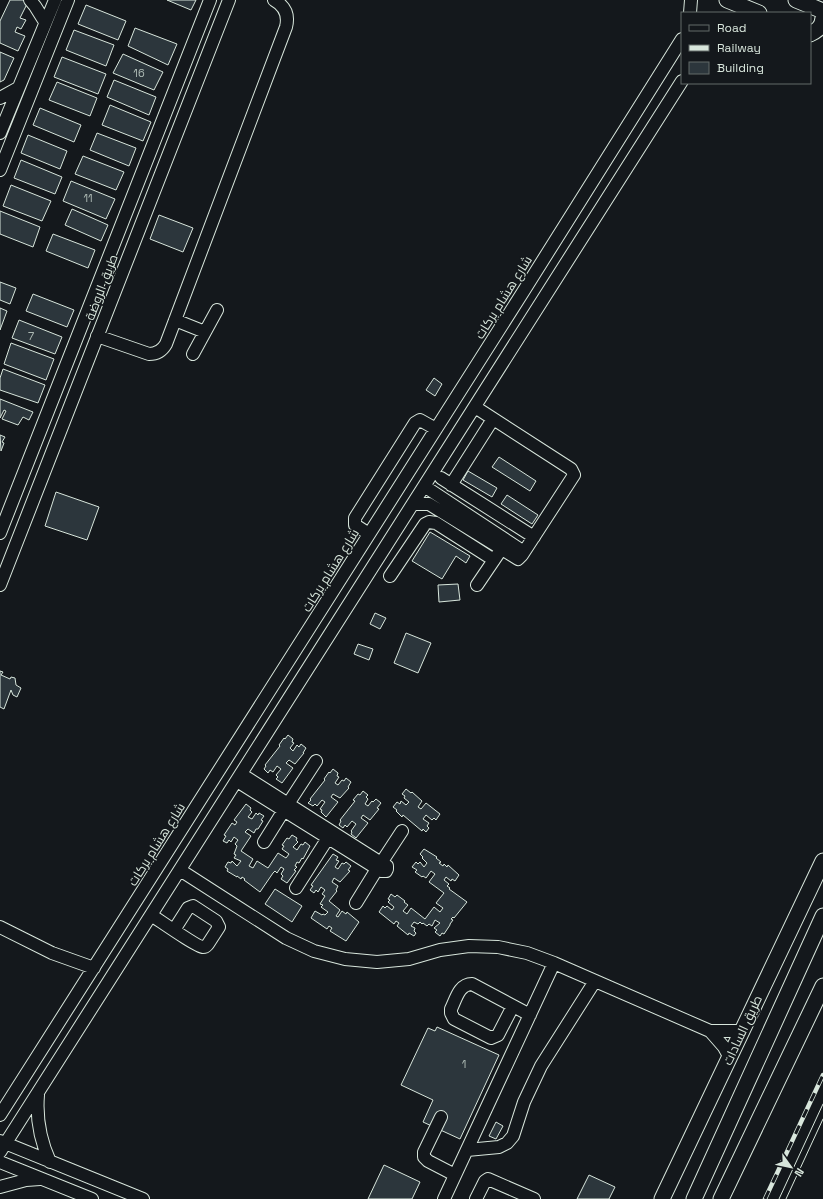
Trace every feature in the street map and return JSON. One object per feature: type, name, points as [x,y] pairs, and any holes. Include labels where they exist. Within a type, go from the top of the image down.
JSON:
[{"type":"main road","points":[[727,0],[753,12]]},
{"type":"main road","points":[[796,0],[822,13],[822,24],[817,31],[811,34]]},
{"type":"main road","points":[[811,34],[823,39]]},
{"type":"main road","name":"طريق السادات","points":[[662,1199],[823,861]]},
{"type":"main road","name":"طريق السادات","points":[[694,1199],[823,916]]},
{"type":"main road","points":[[721,1199],[823,986]]},
{"type":"street","points":[[30,0],[45,22]]},
{"type":"street","points":[[15,134],[1,130],[55,0]]},
{"type":"street","points":[[0,170],[68,0]]},
{"type":"street","name":"طريق الروضة","points":[[0,533],[210,0]]},
{"type":"street","name":"طريق الروضة","points":[[0,585],[229,0]]},
{"type":"street","points":[[97,336],[153,354],[161,351],[166,344],[287,22],[286,13],[282,4],[274,0]]},
{"type":"street","points":[[690,12],[691,0]]},
{"type":"street","name":"شارع هشام بركات","points":[[0,1116],[681,42]]},
{"type":"street","points":[[143,1199],[50,1162],[2,1146],[38,1093],[681,83]]},
{"type":"street","points":[[0,98],[18,88]]},
{"type":"street","points":[[523,292],[541,303]]},
{"type":"street","points":[[193,354],[217,310]]},
{"type":"street","points":[[175,320],[205,332]]},
{"type":"street","points":[[67,363],[74,371],[84,370]]},
{"type":"street","points":[[50,407],[55,404],[61,405],[68,412]]},
{"type":"street","points":[[413,504],[429,504],[518,559],[534,538],[574,475],[573,472],[571,469],[475,407]]},
{"type":"street","points":[[451,484],[493,419]]},
{"type":"street","points":[[369,534],[355,525],[354,518],[398,449],[417,421],[423,421],[436,430]]},
{"type":"street","points":[[425,485],[436,482],[441,478],[445,468],[442,458]]},
{"type":"street","points":[[441,478],[534,538]]},
{"type":"street","points":[[425,485],[524,552]]},
{"type":"street","points":[[378,558],[393,573],[425,524],[429,522],[436,523],[494,560]]},
{"type":"street","points":[[477,585],[501,549]]},
{"type":"street","points":[[281,673],[299,683]]},
{"type":"street","points":[[264,842],[316,761]]},
{"type":"street","points":[[239,778],[379,866]]},
{"type":"street","points":[[286,807],[328,838],[379,866]]},
{"type":"street","points":[[356,903],[402,831]]},
{"type":"street","points":[[296,888],[328,838]]},
{"type":"street","points":[[180,870],[286,938],[314,951],[345,959],[377,962],[402,959],[440,950],[469,946],[498,947],[527,953],[554,963],[710,1031],[721,1043],[729,1056]]},
{"type":"street","points":[[140,894],[174,930]]},
{"type":"street","points":[[0,927],[52,953],[94,968]]},
{"type":"street","points":[[444,1199],[554,963]]},
{"type":"street","points":[[466,1150],[499,1147],[507,1143],[513,1136],[524,1102],[541,1066],[595,981]]},
{"type":"street","points":[[513,1006],[498,1035],[491,1038],[454,1019],[451,1013],[451,1009],[461,988],[468,984],[472,984],[530,1015]]},
{"type":"street","points":[[710,1031],[742,1030]]},
{"type":"street","points":[[38,1093],[37,1107],[39,1128],[44,1149],[50,1162]]},
{"type":"street","points":[[441,1118],[423,1154],[428,1161],[455,1175]]},
{"type":"street","points":[[0,1162],[92,1199]]},
{"type":"street","points":[[0,1187],[26,1180],[41,1179]]},
{"type":"street","points":[[476,1199],[485,1181],[488,1179],[533,1199]]},
{"type":"building","points":[[10,0],[24,0],[28,2],[20,18],[26,20],[21,29],[17,27],[15,32],[25,36],[18,51],[0,43],[0,21]]},
{"type":"building","points":[[167,0],[196,0],[191,10]]},
{"type":"building","points":[[86,5],[126,21],[118,40],[78,24]]},
{"type":"building","points":[[135,28],[177,44],[168,65],[128,46]]},
{"type":"building","points":[[74,30],[114,45],[106,66],[66,50]]},
{"type":"building","points":[[0,52],[14,58],[4,80],[0,82]]},
{"type":"building","points":[[123,54],[163,72],[154,90],[113,73]]},
{"type":"building","points":[[62,57],[106,74],[98,94],[54,77]]},
{"type":"building","points":[[114,80],[156,97],[149,115],[107,97]]},
{"type":"building","points":[[57,82],[97,98],[90,116],[49,100]]},
{"type":"building","points":[[110,105],[151,122],[143,141],[102,125]]},
{"type":"building","points":[[40,108],[81,125],[74,142],[33,125]]},
{"type":"building","points":[[97,133],[136,148],[129,166],[90,150]]},
{"type":"building","points":[[28,135],[67,151],[60,169],[21,153]]},
{"type":"building","points":[[83,156],[124,172],[116,190],[75,174]]},
{"type":"building","points":[[21,160],[62,177],[55,194],[14,178]]},
{"type":"building","points":[[71,181],[115,199],[106,219],[63,201]]},
{"type":"building","points":[[11,185],[51,201],[42,221],[3,206]]},
{"type":"building","points":[[72,209],[108,225],[101,241],[65,225]]},
{"type":"building","points":[[0,211],[40,227],[33,247],[0,234]]},
{"type":"building","points":[[159,215],[193,228],[183,252],[150,239]]},
{"type":"building","points":[[53,234],[95,250],[88,268],[46,251]]},
{"type":"building","points":[[0,282],[16,288],[10,304],[0,300]]},
{"type":"building","points":[[33,294],[74,310],[67,327],[26,311]]},
{"type":"building","points":[[0,308],[7,311],[0,330]]},
{"type":"building","points":[[19,320],[62,337],[55,354],[12,338]]},
{"type":"building","points":[[11,343],[54,359],[46,380],[4,364]]},
{"type":"building","points":[[3,369],[45,385],[38,403],[0,390],[0,378]]},
{"type":"building","points":[[434,378],[442,384],[435,396],[426,390]]},
{"type":"building","points":[[0,399],[33,412],[29,420],[23,417],[18,425],[2,419],[6,411],[4,410],[0,418]]},
{"type":"building","points":[[0,435],[5,437],[2,442],[4,443],[1,451]]},
{"type":"building","points":[[499,457],[536,481],[530,491],[492,467]]},
{"type":"building","points":[[468,471],[497,488],[492,497],[463,480]]},
{"type":"building","points":[[56,492],[99,507],[87,540],[45,526]]},
{"type":"building","points":[[507,495],[538,515],[532,524],[501,504]]},
{"type":"building","points":[[430,532],[470,556],[466,563],[456,556],[442,579],[412,561]]},
{"type":"building","points":[[458,584],[460,600],[439,602],[438,585]]},
{"type":"building","points":[[375,613],[386,618],[380,629],[370,624]]},
{"type":"building","points":[[406,633],[431,643],[418,673],[394,663]]},
{"type":"building","points":[[358,644],[373,649],[369,660],[354,654]]},
{"type":"building","points":[[0,671],[3,672],[1,675],[10,679],[11,677],[15,678],[16,685],[21,688],[17,697],[13,695],[11,690],[4,709],[0,707]]},
{"type":"building","points":[[288,735],[293,739],[292,742],[294,743],[290,748],[293,751],[297,745],[299,747],[301,744],[306,748],[295,764],[289,760],[286,763],[293,768],[282,783],[276,779],[278,777],[276,775],[281,769],[277,766],[273,772],[270,770],[268,773],[264,769],[266,766],[265,765],[280,746],[279,745]]},
{"type":"building","points":[[333,769],[338,773],[337,776],[339,777],[335,783],[338,785],[346,778],[351,782],[348,787],[349,788],[340,798],[333,794],[331,797],[338,802],[326,817],[320,809],[325,802],[322,800],[317,806],[315,804],[313,806],[308,803],[329,772],[330,773]]},
{"type":"building","points":[[406,789],[422,801],[418,807],[421,809],[426,803],[440,814],[436,820],[434,818],[432,820],[426,815],[423,819],[429,823],[427,826],[429,828],[426,832],[423,829],[422,831],[403,815],[402,817],[393,807],[397,802],[400,804],[401,801],[406,805],[409,802],[402,794]]},
{"type":"building","points":[[363,791],[368,795],[366,797],[368,799],[365,804],[368,806],[376,799],[381,803],[377,808],[379,809],[370,820],[363,815],[361,818],[368,823],[356,838],[351,834],[351,831],[356,824],[352,821],[347,827],[345,825],[343,828],[339,825],[340,820],[355,801],[353,800]]},
{"type":"building","points":[[246,804],[251,808],[250,810],[252,812],[248,817],[252,819],[256,813],[264,816],[261,820],[263,821],[254,833],[248,829],[245,832],[251,836],[241,851],[253,859],[249,866],[253,868],[257,861],[268,868],[278,853],[286,858],[289,854],[282,849],[284,846],[282,845],[287,838],[289,839],[292,835],[297,838],[296,840],[298,842],[293,847],[297,850],[301,844],[303,845],[305,842],[310,846],[303,859],[302,858],[299,863],[297,862],[295,866],[297,867],[294,870],[296,871],[287,883],[281,879],[283,876],[281,874],[284,869],[281,867],[277,873],[275,871],[273,873],[260,892],[242,877],[241,879],[227,871],[228,869],[225,867],[228,862],[231,863],[232,861],[237,866],[241,861],[234,858],[236,855],[234,854],[237,846],[235,844],[238,840],[234,837],[231,842],[229,840],[227,843],[223,841],[226,836],[224,835],[232,823],[235,825],[237,822],[234,820]]},
{"type":"building","points":[[424,849],[437,857],[436,858],[441,862],[439,863],[443,866],[444,864],[447,867],[448,865],[459,875],[455,881],[452,879],[451,881],[446,877],[444,880],[449,884],[447,886],[450,888],[449,889],[467,902],[454,918],[453,917],[451,919],[453,920],[450,925],[444,934],[442,933],[440,936],[435,932],[437,930],[434,928],[440,923],[435,920],[432,926],[429,924],[427,926],[420,922],[418,924],[414,922],[411,926],[415,928],[414,931],[416,933],[414,936],[409,933],[408,935],[397,926],[399,923],[396,921],[394,924],[379,912],[383,906],[385,908],[387,906],[392,910],[394,907],[388,902],[391,894],[395,897],[397,895],[405,901],[404,902],[408,905],[403,911],[407,914],[411,908],[425,919],[434,907],[440,912],[443,908],[436,903],[444,893],[429,882],[435,874],[431,871],[426,878],[423,876],[422,877],[415,872],[417,870],[412,867],[416,862],[418,864],[420,862],[424,867],[427,863],[420,854]]},
{"type":"building","points":[[333,854],[338,857],[336,860],[339,861],[335,867],[338,869],[342,863],[344,864],[346,862],[351,866],[348,870],[350,871],[340,882],[334,878],[332,882],[338,886],[337,891],[329,901],[340,910],[336,916],[338,917],[342,911],[346,914],[347,912],[359,922],[346,941],[330,931],[332,928],[329,926],[327,929],[311,918],[315,911],[322,915],[325,915],[328,912],[321,907],[323,905],[320,904],[325,896],[322,894],[325,890],[321,887],[318,892],[316,890],[314,893],[310,890],[313,886],[311,885]]},
{"type":"building","points":[[275,889],[302,906],[292,922],[265,904]]},
{"type":"building","points":[[437,1027],[499,1055],[460,1139],[423,1122],[433,1100],[401,1085],[428,1028],[435,1031]]},
{"type":"building","points":[[496,1122],[503,1126],[496,1139],[489,1136]]},
{"type":"building","points":[[384,1165],[420,1182],[412,1199],[368,1199]]},
{"type":"building","points":[[589,1175],[615,1187],[609,1199],[577,1199]]},
{"type":"tram line","points":[[779,1199],[823,1104]]},
{"type":"tram line","points":[[786,1199],[823,1119]]},
{"type":"railway","points":[[765,1199],[823,1075]]}]
